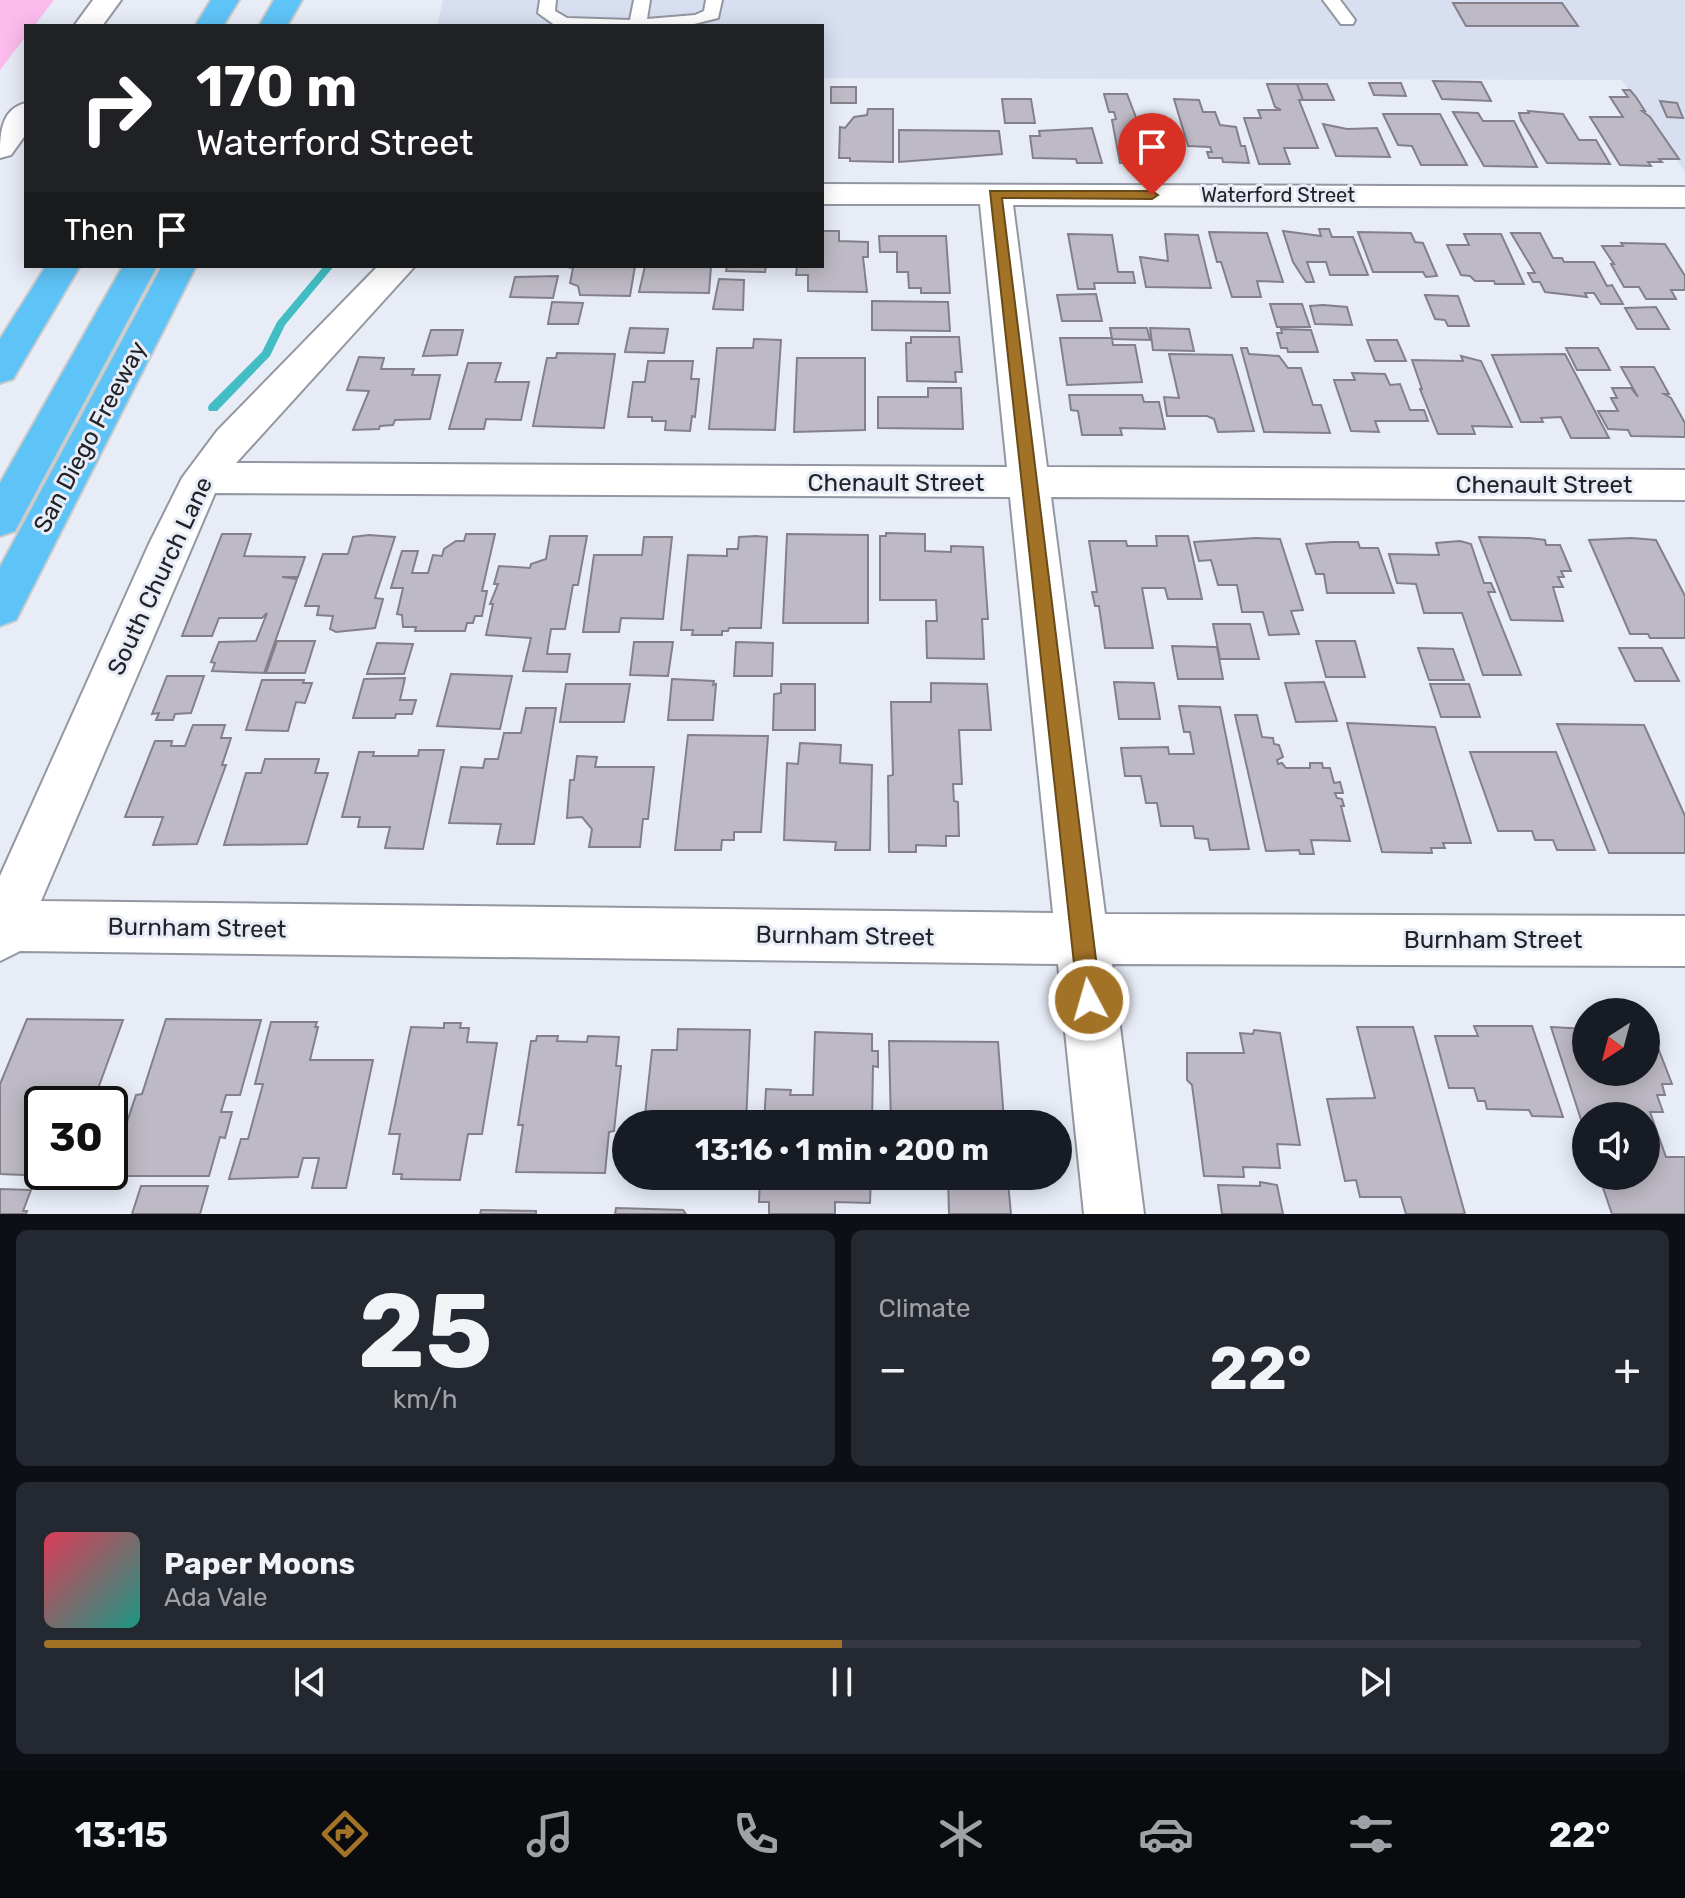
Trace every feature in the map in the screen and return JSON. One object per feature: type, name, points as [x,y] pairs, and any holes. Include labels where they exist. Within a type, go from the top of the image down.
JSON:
[{"type":"highway","points":[[210,24],[225,0]]},
{"type":"highway","points":[[274,24],[288,0]]},
{"type":"highway","points":[[0,370],[62,268]]},
{"type":"highway","points":[[0,520],[139,268]]},
{"type":"highway","name":"San Diego Freeway","points":[[0,608],[178,268]]},
{"type":"street","points":[[89,24],[107,0]]},
{"type":"street","points":[[0,148],[24,115]]},
{"type":"street","name":"Waterford Street","points":[[824,194],[1685,197]]},
{"type":"street","points":[[995,194],[1114,1214]]},
{"type":"street","name":"South Church Lane","points":[[2,931],[170,544],[202,478],[231,441],[396,268]]},
{"type":"street","name":"Chenault Street","points":[[202,478],[1685,485]]},
{"type":"street","name":"Burnham Street","points":[[2,931],[1685,941]]},
{"type":"lane","points":[[548,0],[546,13],[563,23],[600,24]]},
{"type":"lane","points":[[637,24],[642,0]]},
{"type":"lane","points":[[649,24],[698,20],[712,14],[714,0]]},
{"type":"lane","points":[[1331,0],[1347,20]]},
{"type":"shaded area","points":[[0,0],[54,0],[36,24],[24,24],[24,39],[0,70]]},
{"type":"shaded area","points":[[443,0],[1685,0],[1685,172],[1622,80],[824,78],[824,24],[437,24]]},
{"type":"building","points":[[1453,3],[1562,3],[1578,26],[1466,26]]},
{"type":"building","points":[[1433,81],[1481,82],[1491,101],[1442,99]]},
{"type":"building","points":[[1369,83],[1401,83],[1406,96],[1374,95]]},
{"type":"building","points":[[1267,84],[1297,84],[1303,100],[1299,100],[1318,148],[1284,148],[1290,164],[1259,164],[1244,118],[1261,118],[1258,110],[1281,110],[1275,107]]},
{"type":"building","points":[[1297,84],[1327,84],[1334,100],[1303,100]]},
{"type":"building","points":[[831,87],[856,87],[856,103],[831,103]]},
{"type":"building","points":[[1623,90],[1630,90],[1636,97],[1645,111],[1642,111],[1650,117],[1679,159],[1648,162],[1651,166],[1620,165],[1590,117],[1623,117],[1610,97],[1628,97]]},
{"type":"building","points":[[1104,94],[1127,94],[1137,120],[1167,119],[1178,158],[1146,158],[1148,163],[1120,163],[1112,120],[1116,119],[1114,112],[1109,112]]},
{"type":"building","points":[[1002,99],[1031,99],[1035,123],[1005,123]]},
{"type":"building","points":[[1174,99],[1199,100],[1203,112],[1215,112],[1220,125],[1236,127],[1249,163],[1223,162],[1222,158],[1209,158],[1207,152],[1212,152],[1210,147],[1188,146]]},
{"type":"building","points":[[1660,101],[1677,103],[1683,118],[1667,117]]},
{"type":"building","points":[[868,109],[893,109],[893,162],[839,158],[840,127],[845,128],[854,117],[867,115]]},
{"type":"building","points":[[1453,112],[1478,113],[1483,121],[1514,121],[1537,167],[1484,166]]},
{"type":"building","points":[[1519,113],[1563,114],[1579,140],[1596,140],[1610,164],[1547,163],[1521,120]]},
{"type":"building","points":[[1383,114],[1440,114],[1467,165],[1421,165],[1412,146],[1398,145]]},
{"type":"building","points":[[1323,124],[1347,129],[1377,128],[1390,157],[1336,156]]},
{"type":"building","points":[[1092,128],[1102,163],[1033,158],[1030,136],[1040,136],[1039,131]]},
{"type":"building","points":[[899,130],[999,131],[1002,154],[899,162]]},
{"type":"building","points":[[1319,229],[1329,229],[1332,237],[1353,237],[1368,275],[1330,275],[1326,262],[1307,262],[1314,282],[1306,282],[1293,262],[1283,231],[1321,236]]},
{"type":"building","points":[[824,231],[839,231],[839,241],[868,242],[868,257],[863,257],[867,292],[808,291],[808,275],[796,275],[797,268],[824,268]]},
{"type":"building","points":[[1209,232],[1267,233],[1283,282],[1257,281],[1261,297],[1232,297],[1221,262],[1217,262]]},
{"type":"building","points":[[1358,232],[1411,233],[1415,242],[1423,243],[1437,276],[1426,277],[1423,272],[1373,272]]},
{"type":"building","points":[[1511,233],[1540,233],[1553,258],[1562,258],[1564,262],[1594,262],[1607,286],[1612,285],[1623,304],[1601,304],[1594,293],[1585,293],[1587,297],[1545,292],[1540,282],[1533,282],[1528,273],[1535,273]]},
{"type":"building","points":[[1068,234],[1112,235],[1118,272],[1133,272],[1135,283],[1094,283],[1095,289],[1078,289]]},
{"type":"building","points":[[1165,234],[1198,235],[1211,288],[1146,287],[1140,257],[1168,261]]},
{"type":"building","points":[[1464,234],[1501,234],[1524,284],[1495,284],[1494,281],[1475,281],[1470,276],[1461,275],[1447,245],[1469,245]]},
{"type":"building","points":[[879,236],[946,236],[950,293],[921,293],[921,288],[909,288],[908,272],[897,272],[897,252],[880,252]]},
{"type":"building","points":[[1621,243],[1665,244],[1685,276],[1685,290],[1671,290],[1676,299],[1646,299],[1639,287],[1624,287],[1602,246],[1623,246]]},
{"type":"building","points":[[573,268],[635,268],[630,296],[580,295],[578,286],[570,283]]},
{"type":"building","points":[[645,268],[711,268],[709,293],[639,292]]},
{"type":"building","points":[[727,268],[766,268],[765,272],[726,271]]},
{"type":"building","points":[[558,276],[553,298],[510,297],[515,277]]},
{"type":"building","points":[[719,279],[744,280],[743,310],[713,309]]},
{"type":"building","points":[[1096,294],[1102,321],[1062,321],[1057,295]]},
{"type":"building","points":[[1425,295],[1458,296],[1469,326],[1448,326],[1445,320],[1435,319]]},
{"type":"building","points":[[872,301],[948,302],[950,331],[872,330]]},
{"type":"building","points":[[552,302],[583,303],[578,324],[548,324]]},
{"type":"building","points":[[1270,304],[1302,304],[1310,327],[1277,327]]},
{"type":"building","points":[[1310,306],[1347,307],[1352,325],[1315,324]]},
{"type":"building","points":[[1656,307],[1669,329],[1637,329],[1625,308]]},
{"type":"building","points":[[630,328],[668,329],[664,353],[625,352]]},
{"type":"building","points":[[1110,328],[1147,328],[1150,340],[1112,339]]},
{"type":"building","points":[[1150,328],[1189,329],[1194,351],[1153,350]]},
{"type":"building","points":[[1281,329],[1311,330],[1318,352],[1288,352],[1287,348],[1281,348],[1277,333],[1282,333]]},
{"type":"building","points":[[431,330],[463,330],[457,355],[423,356]]},
{"type":"building","points":[[911,337],[959,337],[962,372],[955,372],[956,382],[907,381],[906,343],[911,343]]},
{"type":"building","points":[[1060,338],[1112,338],[1113,345],[1135,345],[1142,382],[1067,385]]},
{"type":"building","points":[[754,339],[781,340],[775,430],[709,429],[717,348],[753,348]]},
{"type":"building","points":[[1367,340],[1397,340],[1406,361],[1375,361]]},
{"type":"building","points":[[1241,348],[1247,348],[1249,354],[1279,356],[1288,368],[1301,368],[1313,405],[1321,405],[1330,433],[1264,432]]},
{"type":"building","points":[[1566,348],[1598,348],[1610,370],[1577,370]]},
{"type":"building","points":[[557,353],[615,354],[604,428],[533,426],[547,358],[556,358]]},
{"type":"building","points":[[1169,354],[1232,355],[1254,431],[1218,432],[1214,419],[1207,416],[1167,416],[1164,397],[1179,398]]},
{"type":"building","points":[[1565,354],[1609,438],[1571,438],[1561,417],[1541,418],[1543,422],[1521,422],[1492,355]]},
{"type":"building","points":[[1461,356],[1481,361],[1512,427],[1472,426],[1475,434],[1438,434],[1412,360],[1463,361]]},
{"type":"building","points":[[359,357],[384,358],[381,369],[414,369],[412,375],[440,375],[430,419],[395,420],[393,425],[380,426],[379,429],[353,430],[369,391],[347,390]]},
{"type":"building","points":[[797,358],[865,358],[865,430],[794,432]]},
{"type":"building","points":[[648,361],[693,361],[691,379],[699,379],[695,417],[692,416],[690,431],[665,430],[666,421],[652,421],[652,417],[628,417],[633,382],[645,382]]},
{"type":"building","points":[[468,363],[501,363],[495,382],[529,382],[521,420],[486,419],[484,429],[449,429]]},
{"type":"building","points":[[1621,367],[1654,367],[1669,394],[1664,394],[1671,398],[1685,423],[1685,437],[1631,436],[1628,430],[1608,429],[1598,411],[1618,411],[1611,398],[1617,398],[1612,388],[1631,388],[1638,397]]},
{"type":"building","points":[[1352,373],[1385,374],[1390,385],[1400,384],[1410,410],[1424,410],[1428,421],[1375,421],[1379,432],[1351,431],[1334,380],[1355,380]]},
{"type":"building","points":[[928,388],[961,388],[963,429],[878,428],[878,397],[928,397]]},
{"type":"building","points":[[1069,395],[1142,395],[1144,402],[1159,402],[1165,429],[1120,428],[1122,435],[1082,435],[1078,411],[1071,410]]},
{"type":"building","points":[[886,533],[925,534],[925,551],[951,552],[951,546],[983,547],[988,619],[982,619],[984,659],[927,658],[926,621],[937,621],[936,600],[880,600],[880,536],[886,536]]},
{"type":"building","points":[[222,534],[251,534],[244,556],[305,557],[298,577],[282,577],[297,579],[264,673],[212,671],[215,663],[211,662],[219,642],[256,641],[267,613],[262,618],[219,618],[212,636],[182,636]]},
{"type":"building","points":[[466,534],[495,534],[482,591],[487,591],[482,616],[475,616],[473,623],[467,623],[465,631],[415,631],[416,627],[403,627],[402,615],[397,614],[403,588],[391,588],[402,551],[418,551],[412,573],[428,573],[433,555],[442,556],[444,549],[456,541],[464,541]]},
{"type":"building","points":[[787,534],[868,535],[868,623],[783,623]]},
{"type":"building","points":[[550,536],[587,536],[578,585],[573,585],[565,629],[551,629],[547,654],[570,654],[567,672],[523,671],[531,638],[486,635],[493,604],[490,604],[498,584],[494,584],[499,566],[530,568],[531,564],[546,559]]},
{"type":"building","points":[[1156,536],[1188,536],[1202,599],[1168,599],[1165,588],[1142,588],[1153,648],[1105,648],[1099,606],[1095,606],[1092,592],[1097,592],[1089,541],[1126,541],[1127,546],[1157,546]]},
{"type":"building","points":[[353,537],[395,537],[375,598],[383,599],[375,628],[336,632],[330,629],[333,616],[317,615],[319,606],[305,606],[323,554],[348,554]]},
{"type":"building","points":[[644,537],[672,537],[663,619],[621,618],[619,632],[583,632],[594,555],[642,555]]},
{"type":"building","points":[[739,537],[767,537],[761,628],[729,628],[722,631],[722,635],[692,635],[693,630],[681,630],[688,555],[727,556],[727,549],[738,549]]},
{"type":"building","points":[[1479,537],[1529,538],[1545,540],[1546,545],[1560,545],[1571,571],[1561,571],[1564,577],[1558,577],[1563,587],[1553,587],[1563,621],[1511,620]]},
{"type":"building","points":[[1280,539],[1303,610],[1291,611],[1299,634],[1269,635],[1263,612],[1242,612],[1237,585],[1218,585],[1211,560],[1199,561],[1194,542]]},
{"type":"building","points":[[1589,540],[1656,540],[1685,596],[1685,638],[1650,638],[1648,634],[1630,634]]},
{"type":"building","points":[[1460,541],[1471,544],[1484,583],[1491,583],[1495,592],[1488,592],[1521,675],[1483,675],[1462,613],[1424,613],[1416,584],[1397,583],[1389,554],[1439,555],[1436,543]]},
{"type":"building","points":[[1358,542],[1360,548],[1378,548],[1394,593],[1327,593],[1324,574],[1316,574],[1306,544]]},
{"type":"building","points":[[1213,624],[1250,624],[1259,659],[1220,659]]},
{"type":"building","points":[[277,641],[315,641],[305,673],[266,673]]},
{"type":"building","points":[[1316,641],[1355,641],[1365,677],[1326,677]]},
{"type":"building","points":[[634,642],[673,642],[668,676],[630,675]]},
{"type":"building","points":[[736,642],[773,643],[772,676],[734,676]]},
{"type":"building","points":[[377,643],[413,644],[404,674],[367,674]]},
{"type":"building","points":[[1172,646],[1217,647],[1223,679],[1178,679]]},
{"type":"building","points":[[1418,648],[1453,649],[1464,680],[1429,680]]},
{"type":"building","points":[[1619,648],[1662,648],[1679,681],[1635,681]]},
{"type":"building","points":[[451,674],[512,676],[500,729],[437,726]]},
{"type":"building","points":[[167,676],[204,676],[191,713],[175,714],[173,720],[156,720],[159,713],[152,714]]},
{"type":"building","points":[[405,678],[400,700],[416,700],[412,714],[396,714],[395,718],[353,718],[364,679]]},
{"type":"building","points":[[672,679],[714,681],[713,720],[668,720]]},
{"type":"building","points":[[262,680],[304,680],[303,683],[312,683],[305,703],[296,702],[288,731],[246,730]]},
{"type":"building","points":[[1114,682],[1154,683],[1160,719],[1119,719]]},
{"type":"building","points":[[1324,682],[1337,721],[1296,722],[1285,683]]},
{"type":"building","points":[[931,683],[987,684],[991,730],[959,730],[962,784],[953,784],[954,801],[958,802],[959,836],[946,836],[946,846],[916,845],[916,852],[889,852],[888,776],[893,775],[891,702],[931,702]]},
{"type":"building","points":[[566,684],[630,684],[624,722],[560,722]]},
{"type":"building","points":[[781,684],[815,684],[815,730],[773,730],[774,694],[781,693]]},
{"type":"building","points":[[1430,684],[1469,684],[1480,717],[1441,717]]},
{"type":"building","points":[[1179,706],[1220,707],[1249,849],[1210,850],[1208,839],[1195,838],[1193,826],[1161,826],[1157,803],[1146,803],[1141,776],[1125,776],[1121,748],[1168,747],[1169,754],[1194,754],[1190,732],[1184,732]]},
{"type":"building","points":[[526,708],[556,708],[534,844],[497,844],[501,824],[449,823],[461,767],[483,768],[485,759],[498,759],[504,733],[521,733]]},
{"type":"building","points":[[1235,715],[1257,715],[1262,737],[1273,738],[1274,744],[1279,745],[1283,757],[1277,760],[1278,764],[1282,763],[1286,768],[1310,768],[1310,763],[1322,763],[1323,768],[1330,768],[1334,783],[1340,782],[1343,793],[1335,793],[1337,798],[1342,799],[1350,841],[1311,840],[1314,854],[1300,854],[1299,850],[1266,851]]},
{"type":"building","points":[[1347,723],[1435,727],[1471,843],[1443,843],[1445,848],[1431,848],[1432,853],[1382,852]]},
{"type":"building","points":[[1557,724],[1644,725],[1685,816],[1685,853],[1609,853]]},
{"type":"building","points":[[193,725],[225,725],[221,738],[231,738],[222,765],[226,765],[197,844],[153,845],[163,817],[125,817],[155,741],[172,741],[171,746],[185,746]]},
{"type":"building","points":[[688,735],[768,736],[761,832],[734,832],[734,840],[722,840],[721,850],[675,850]]},
{"type":"building","points":[[800,743],[841,745],[840,763],[872,765],[870,850],[835,850],[836,842],[784,840],[787,763],[798,764]]},
{"type":"building","points":[[419,750],[444,750],[423,849],[385,848],[390,827],[358,827],[360,817],[342,817],[359,752],[374,752],[373,756],[418,756]]},
{"type":"building","points":[[1470,752],[1556,752],[1595,850],[1557,850],[1553,840],[1535,840],[1532,831],[1498,831]]},
{"type":"building","points":[[577,756],[597,757],[595,767],[654,767],[648,819],[643,819],[640,847],[589,847],[592,829],[582,817],[567,818],[570,780],[574,780]]},
{"type":"building","points":[[265,759],[319,759],[315,773],[328,773],[307,844],[224,845],[246,773],[261,773]]},
{"type":"building","points":[[27,1019],[123,1020],[99,1086],[24,1086],[24,1175],[0,1174],[0,1084]]},
{"type":"building","points":[[166,1019],[261,1020],[240,1095],[226,1095],[221,1112],[232,1112],[225,1138],[220,1137],[209,1176],[128,1176],[128,1119],[136,1095],[142,1094]]},
{"type":"building","points":[[271,1022],[317,1022],[310,1060],[373,1060],[346,1188],[312,1188],[319,1158],[303,1158],[298,1177],[229,1179],[241,1139],[248,1139],[263,1084],[255,1084]]},
{"type":"building","points":[[444,1023],[461,1023],[460,1028],[469,1028],[467,1042],[497,1043],[482,1134],[468,1134],[460,1180],[401,1179],[402,1174],[393,1174],[400,1134],[389,1134],[411,1027],[444,1028]]},
{"type":"building","points":[[1474,1026],[1532,1026],[1563,1117],[1532,1116],[1529,1110],[1487,1109],[1485,1101],[1478,1101],[1474,1088],[1449,1088],[1435,1036],[1478,1036]]},
{"type":"building","points":[[1357,1027],[1413,1027],[1465,1214],[1406,1214],[1401,1197],[1360,1197],[1356,1180],[1345,1181],[1327,1099],[1375,1098]]},
{"type":"building","points":[[1551,1027],[1572,1028],[1572,1086],[1660,1086],[1660,1053],[1672,1084],[1662,1084],[1665,1095],[1657,1095],[1659,1102],[1575,1102]]},
{"type":"building","points":[[678,1029],[750,1030],[747,1110],[646,1110],[652,1050],[677,1050]]},
{"type":"building","points":[[1254,1030],[1280,1033],[1300,1145],[1277,1144],[1280,1168],[1243,1167],[1244,1177],[1204,1176],[1192,1085],[1187,1080],[1187,1053],[1244,1053],[1240,1033],[1253,1034]]},
{"type":"building","points":[[815,1032],[872,1034],[872,1051],[878,1051],[878,1067],[873,1066],[872,1110],[765,1110],[766,1089],[791,1090],[790,1095],[813,1095]]},
{"type":"building","points":[[537,1036],[558,1036],[557,1041],[587,1042],[588,1036],[619,1037],[616,1066],[621,1066],[605,1173],[516,1172],[523,1125],[518,1125],[531,1041],[536,1041]]},
{"type":"building","points":[[889,1041],[998,1042],[1003,1110],[891,1110]]},
{"type":"building","points":[[1660,1140],[1666,1157],[1685,1157],[1685,1214],[1612,1214],[1604,1190],[1660,1190]]},
{"type":"building","points":[[1260,1182],[1277,1185],[1283,1214],[1222,1214],[1218,1185],[1260,1186]]},
{"type":"building","points":[[141,1186],[208,1186],[200,1214],[132,1214]]},
{"type":"building","points":[[0,1189],[31,1190],[23,1211],[27,1211],[26,1214],[0,1214]]},
{"type":"building","points":[[759,1190],[870,1190],[870,1203],[835,1202],[835,1214],[769,1214],[769,1202],[759,1202]]},
{"type":"building","points":[[948,1190],[1009,1190],[1011,1214],[949,1214]]},
{"type":"building","points":[[616,1208],[683,1210],[686,1214],[615,1214]]},
{"type":"building","points":[[481,1210],[536,1211],[536,1214],[480,1214]]},
{"type":"waterway","points":[[213,408],[266,354],[281,324],[327,268]]},
{"type":"route","points":[[1089,1000],[995,194],[1152,195]]}]
